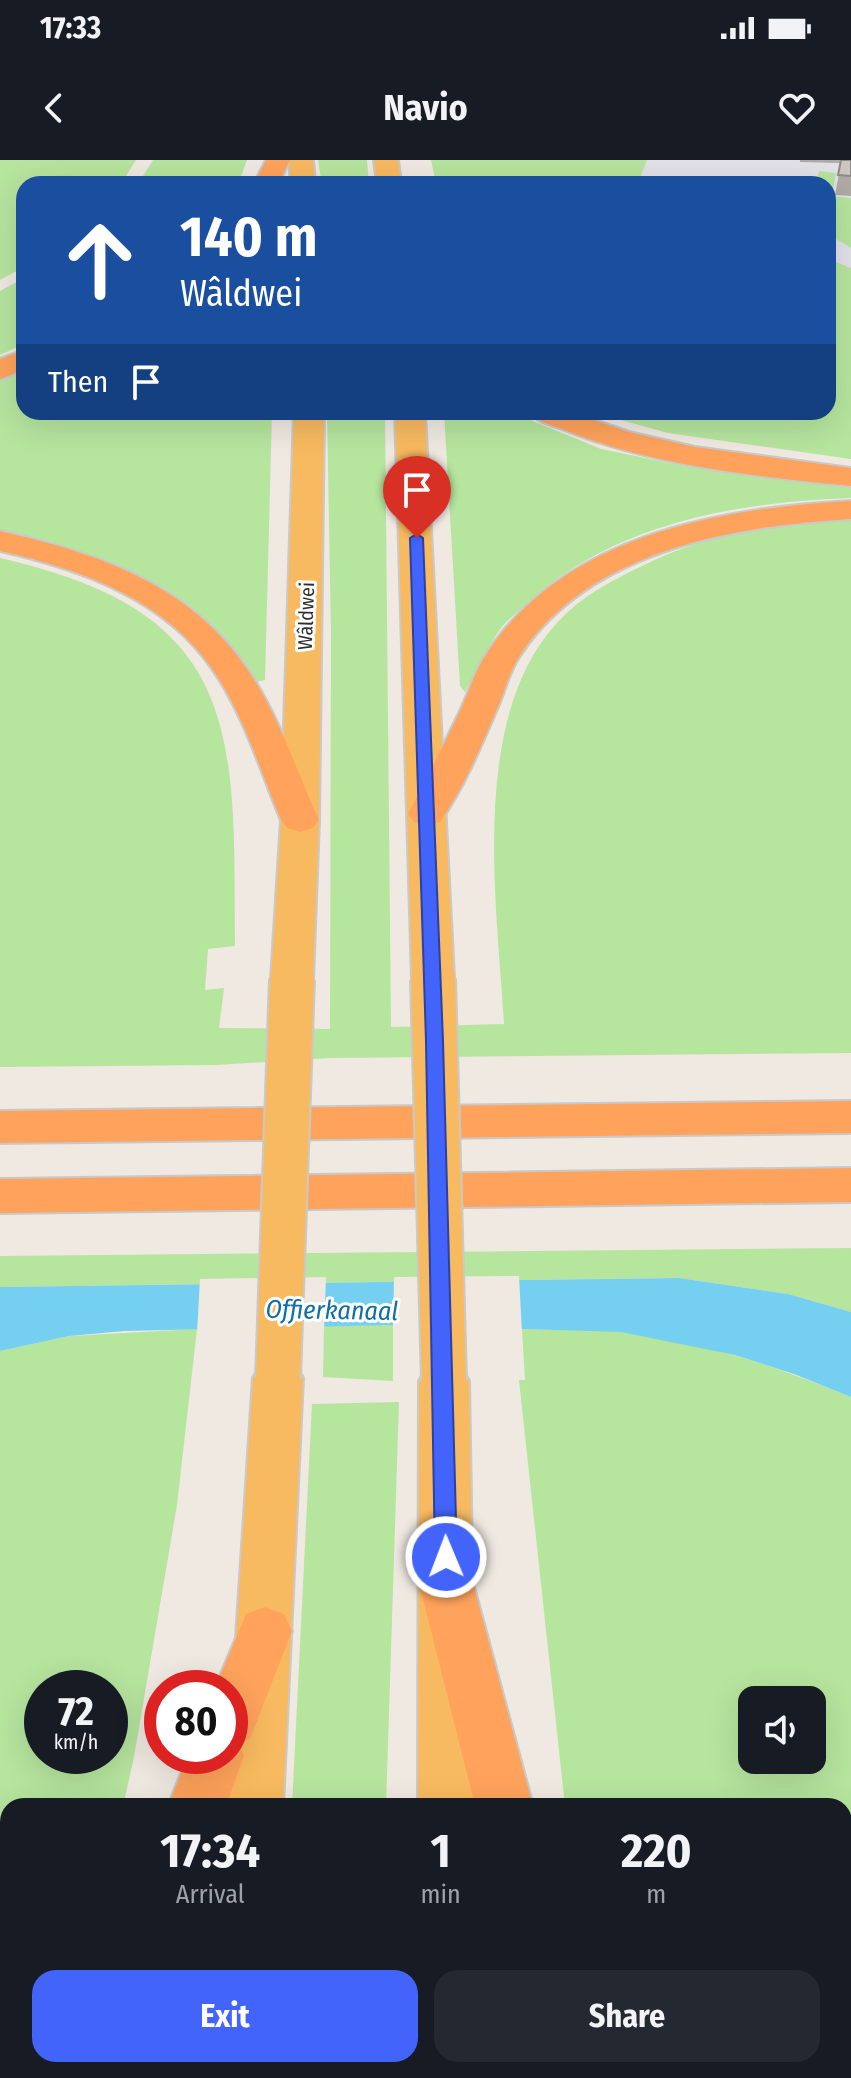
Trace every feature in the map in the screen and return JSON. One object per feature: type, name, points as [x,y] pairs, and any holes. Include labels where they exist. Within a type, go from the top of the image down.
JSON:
[{"type":"highway","name":"Wâldwei","points":[[255,1798],[278,1378],[300,820],[309,420]]},
{"type":"highway","points":[[410,420],[433,979],[444,1381],[447,1798]]},
{"type":"highway","points":[[566,420],[628,443],[718,460],[851,477]]},
{"type":"highway","points":[[427,814],[500,659],[524,628],[572,585],[626,556],[706,529],[768,516],[851,510]]},
{"type":"highway","points":[[0,541],[66,557],[99,569],[139,587],[197,629],[227,664],[248,701],[300,820]]},
{"type":"highway","points":[[0,1127],[851,1117]]},
{"type":"highway","points":[[0,1196],[845,1187]]},
{"type":"highway","points":[[447,1587],[502,1798]]},
{"type":"highway","points":[[248,1675],[265,1631]]},
{"type":"highway","points":[[200,1798],[209,1774]]},
{"type":"shaded area","points":[[450,160],[851,160],[851,328],[836,323],[836,176],[467,176]]},
{"type":"green space","points":[[0,160],[136,160],[126,176],[16,176],[16,271],[0,280]]},
{"type":"green space","points":[[153,160],[247,160],[241,176],[143,176]]},
{"type":"green space","points":[[318,160],[367,160],[368,176],[321,176]]},
{"type":"green space","points":[[431,160],[647,160],[641,176],[434,176]]},
{"type":"green space","points":[[819,171],[836,173],[835,176],[818,176]]},
{"type":"green space","points":[[836,196],[851,198],[851,248],[836,239]]},
{"type":"green space","points":[[836,262],[851,268],[851,459],[668,433],[621,420],[836,420]]},
{"type":"green space","points":[[16,282],[16,348],[0,355],[0,291]]},
{"type":"green space","points":[[16,371],[16,420],[272,420],[265,680],[257,682],[221,635],[193,609],[168,592],[115,565],[87,555],[0,533],[0,378]]},
{"type":"green space","points":[[327,420],[385,420],[391,1027],[504,1024],[494,864],[495,806],[501,751],[514,698],[536,651],[568,612],[584,599],[664,556],[742,531],[797,522],[851,519],[851,1053],[330,1058],[216,1065],[0,1067],[0,558],[80,582],[140,612],[181,649],[209,692],[225,744],[235,870],[235,946],[208,949],[205,990],[224,988],[219,1028],[330,1029],[331,633]]},
{"type":"green space","points":[[444,420],[530,420],[601,449],[680,465],[851,488],[851,498],[765,505],[679,522],[598,553],[562,576],[507,621],[491,643],[465,692],[460,686]]},
{"type":"green space","points":[[851,1248],[851,1312],[788,1294],[679,1278],[0,1287],[0,1256]]},
{"type":"green space","points":[[393,1325],[393,1381],[323,1377],[324,1326]]},
{"type":"green space","points":[[197,1329],[177,1505],[149,1670],[144,1670],[144,1698],[125,1798],[0,1798],[0,1351],[69,1336]]},
{"type":"green space","points":[[522,1329],[596,1330],[680,1341],[767,1365],[851,1397],[851,1798],[564,1798],[519,1380],[525,1380]]},
{"type":"green space","points":[[399,1402],[386,1798],[292,1798],[312,1404]]},
{"type":"water","name":"Offierkanaal","points":[[679,1278],[788,1294],[851,1312],[851,1397],[735,1355],[621,1332],[393,1325],[124,1331],[69,1336],[0,1351],[0,1287]]},
{"type":"pier","points":[[519,1276],[522,1333],[393,1329],[394,1277]]},
{"type":"pier","points":[[326,1277],[324,1330],[197,1333],[200,1279]]},
{"type":"building","points":[[841,160],[851,160],[851,176],[838,175]]},
{"type":"route","points":[[417,538],[444,1381],[446,1557]]}]
